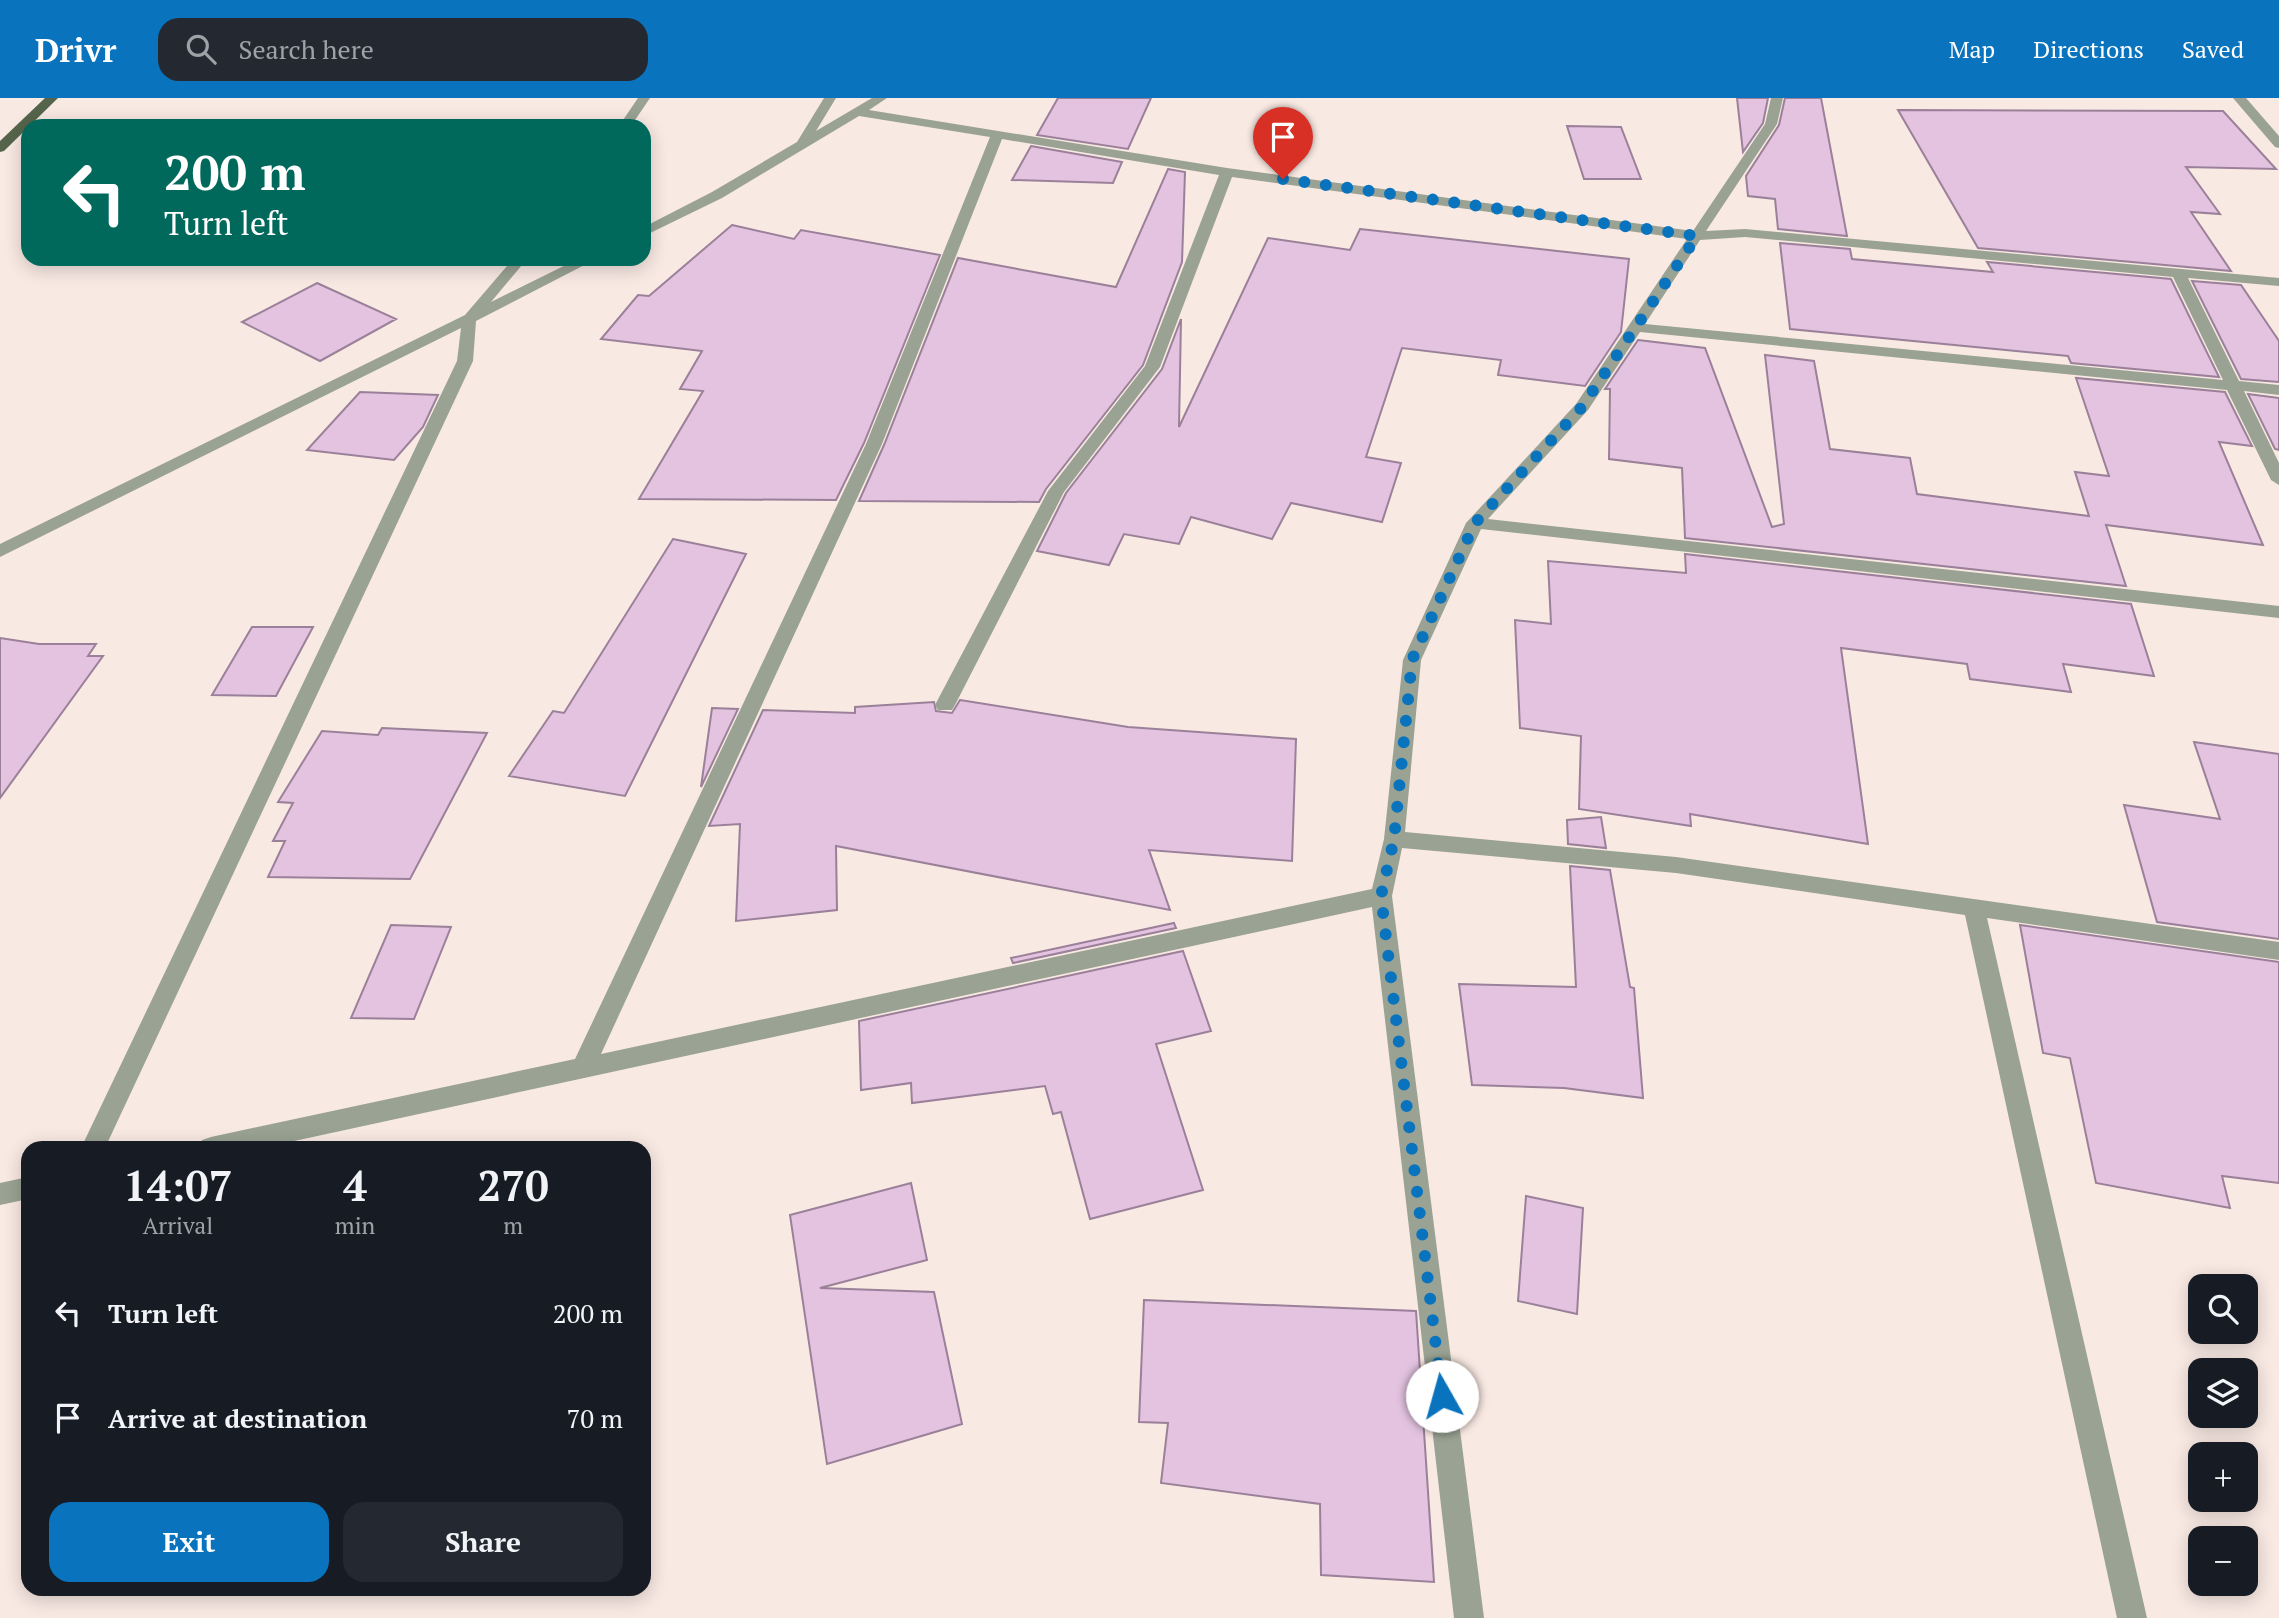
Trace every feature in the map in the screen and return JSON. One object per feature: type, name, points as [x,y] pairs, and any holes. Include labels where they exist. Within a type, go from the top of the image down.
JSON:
[{"type":"main road","points":[[30,119],[52,98]]},
{"type":"main road","points":[[0,148],[21,128]]},
{"type":"street","points":[[630,119],[644,98]]},
{"type":"street","points":[[800,146],[830,98]]},
{"type":"street","points":[[651,228],[718,195],[881,98]]},
{"type":"street","points":[[1469,1618],[1381,896],[1394,839],[1412,660],[1475,523],[1582,407],[1771,124],[1777,98]]},
{"type":"street","points":[[2239,98],[2279,144]]},
{"type":"street","points":[[858,112],[1227,172],[1697,236],[1745,233],[2279,282]]},
{"type":"street","points":[[583,1068],[874,444],[998,134]]},
{"type":"street","points":[[945,705],[1056,491],[1152,367],[1227,172]]},
{"type":"street","points":[[96,1141],[465,361],[469,319],[514,266]]},
{"type":"street","points":[[0,551],[575,266]]},
{"type":"street","points":[[2178,272],[2279,480]]},
{"type":"street","points":[[1635,327],[2279,390]]},
{"type":"street","points":[[1475,523],[2279,612]]},
{"type":"street","points":[[1394,839],[1676,865],[2279,951]]},
{"type":"street","points":[[244,1141],[1381,896]]},
{"type":"street","points":[[1974,908],[2132,1618]]},
{"type":"street","points":[[0,1194],[21,1190]]},
{"type":"building","points":[[1058,98],[1151,98],[1128,149],[1037,135]]},
{"type":"building","points":[[1737,98],[1768,98],[1763,123],[1743,152]]},
{"type":"building","points":[[1785,98],[1821,98],[1847,236],[1778,229],[1775,199],[1748,196],[1746,176],[1779,125]]},
{"type":"building","points":[[1898,110],[2223,111],[2276,169],[2186,167],[2220,214],[2191,212],[2231,271],[1978,248]]},
{"type":"building","points":[[1567,126],[1621,127],[1641,179],[1584,179]]},
{"type":"building","points":[[1031,146],[1122,162],[1113,183],[1012,180]]},
{"type":"building","points":[[1168,169],[1185,172],[1182,262],[1143,365],[1046,489],[1039,502],[859,501],[958,258],[1116,287]]},
{"type":"building","points":[[732,225],[794,239],[801,230],[940,255],[864,443],[836,500],[639,499],[703,391],[680,389],[702,351],[601,339],[638,295],[649,296]]},
{"type":"building","points":[[1360,229],[1629,259],[1621,332],[1585,386],[1498,375],[1501,360],[1402,348],[1366,457],[1401,463],[1382,522],[1291,503],[1272,539],[1191,517],[1179,544],[1124,534],[1109,565],[1037,551],[1066,493],[1162,369],[1181,319],[1179,427],[1268,238],[1350,250]]},
{"type":"building","points":[[1780,243],[1850,249],[1852,259],[1993,272],[1987,262],[2171,279],[2219,377],[2071,363],[2068,356],[1790,329]]},
{"type":"building","points":[[2192,281],[2241,285],[2279,341],[2279,382],[2241,379]]},
{"type":"building","points":[[317,283],[396,319],[320,361],[242,322]]},
{"type":"building","points":[[1638,340],[1705,348],[1772,527],[1784,524],[1765,355],[1814,361],[1830,449],[1910,458],[1917,494],[2089,516],[2075,472],[2109,476],[2076,378],[2225,392],[2252,446],[2219,442],[2263,545],[2106,525],[2126,586],[1685,538],[1682,468],[1609,459],[1610,389],[1605,389]]},
{"type":"building","points":[[360,392],[438,395],[423,427],[394,460],[307,450]]},
{"type":"building","points":[[2248,394],[2279,398],[2279,450],[2275,449]]},
{"type":"building","points":[[673,539],[746,554],[625,796],[509,776],[553,711],[564,713]]},
{"type":"building","points":[[1685,554],[2131,604],[2154,676],[2063,664],[2071,692],[1970,679],[1967,664],[1841,648],[1868,844],[1690,814],[1691,826],[1579,809],[1581,736],[1520,728],[1515,620],[1551,624],[1548,561],[1686,573]]},
{"type":"building","points":[[252,627],[313,627],[276,696],[212,695]]},
{"type":"building","points":[[0,638],[39,644],[96,644],[88,656],[103,656],[0,798]]},
{"type":"building","points":[[960,700],[1128,727],[1296,739],[1292,861],[1149,850],[1170,910],[836,846],[837,910],[736,921],[740,824],[709,826],[763,710],[855,713],[855,707],[934,702],[936,711],[952,713]]},
{"type":"building","points":[[712,708],[738,709],[701,787]]},
{"type":"building","points":[[382,728],[487,733],[410,879],[268,877],[285,841],[273,841],[293,803],[278,802],[322,731],[378,735]]},
{"type":"building","points":[[2194,742],[2279,754],[2279,939],[2157,922],[2124,805],[2220,819]]},
{"type":"building","points":[[1601,817],[1606,848],[1568,844],[1567,820]]},
{"type":"building","points":[[1570,866],[1610,870],[1630,987],[1634,988],[1643,1098],[1564,1088],[1472,1085],[1459,984],[1576,987]]},
{"type":"building","points":[[1174,923],[1176,928],[1013,963],[1011,958]]},
{"type":"building","points":[[391,925],[451,927],[414,1019],[351,1018]]},
{"type":"building","points":[[2020,925],[2279,962],[2279,1183],[2222,1176],[2230,1208],[2096,1183],[2070,1058],[2043,1053]]},
{"type":"building","points":[[1183,951],[1211,1031],[1156,1044],[1203,1190],[1090,1219],[1061,1112],[1053,1114],[1045,1086],[912,1103],[911,1083],[861,1090],[859,1021]]},
{"type":"building","points":[[911,1183],[927,1260],[820,1288],[934,1292],[962,1424],[827,1464],[790,1215]]},
{"type":"building","points":[[1526,1196],[1583,1208],[1577,1314],[1518,1301]]},
{"type":"building","points":[[1144,1300],[1416,1311],[1434,1582],[1321,1575],[1320,1504],[1161,1483],[1168,1423],[1139,1422]]},
{"type":"route","points":[[1283,179],[1697,236],[1582,407],[1475,523],[1412,660],[1394,839],[1381,896],[1442,1396]]}]
